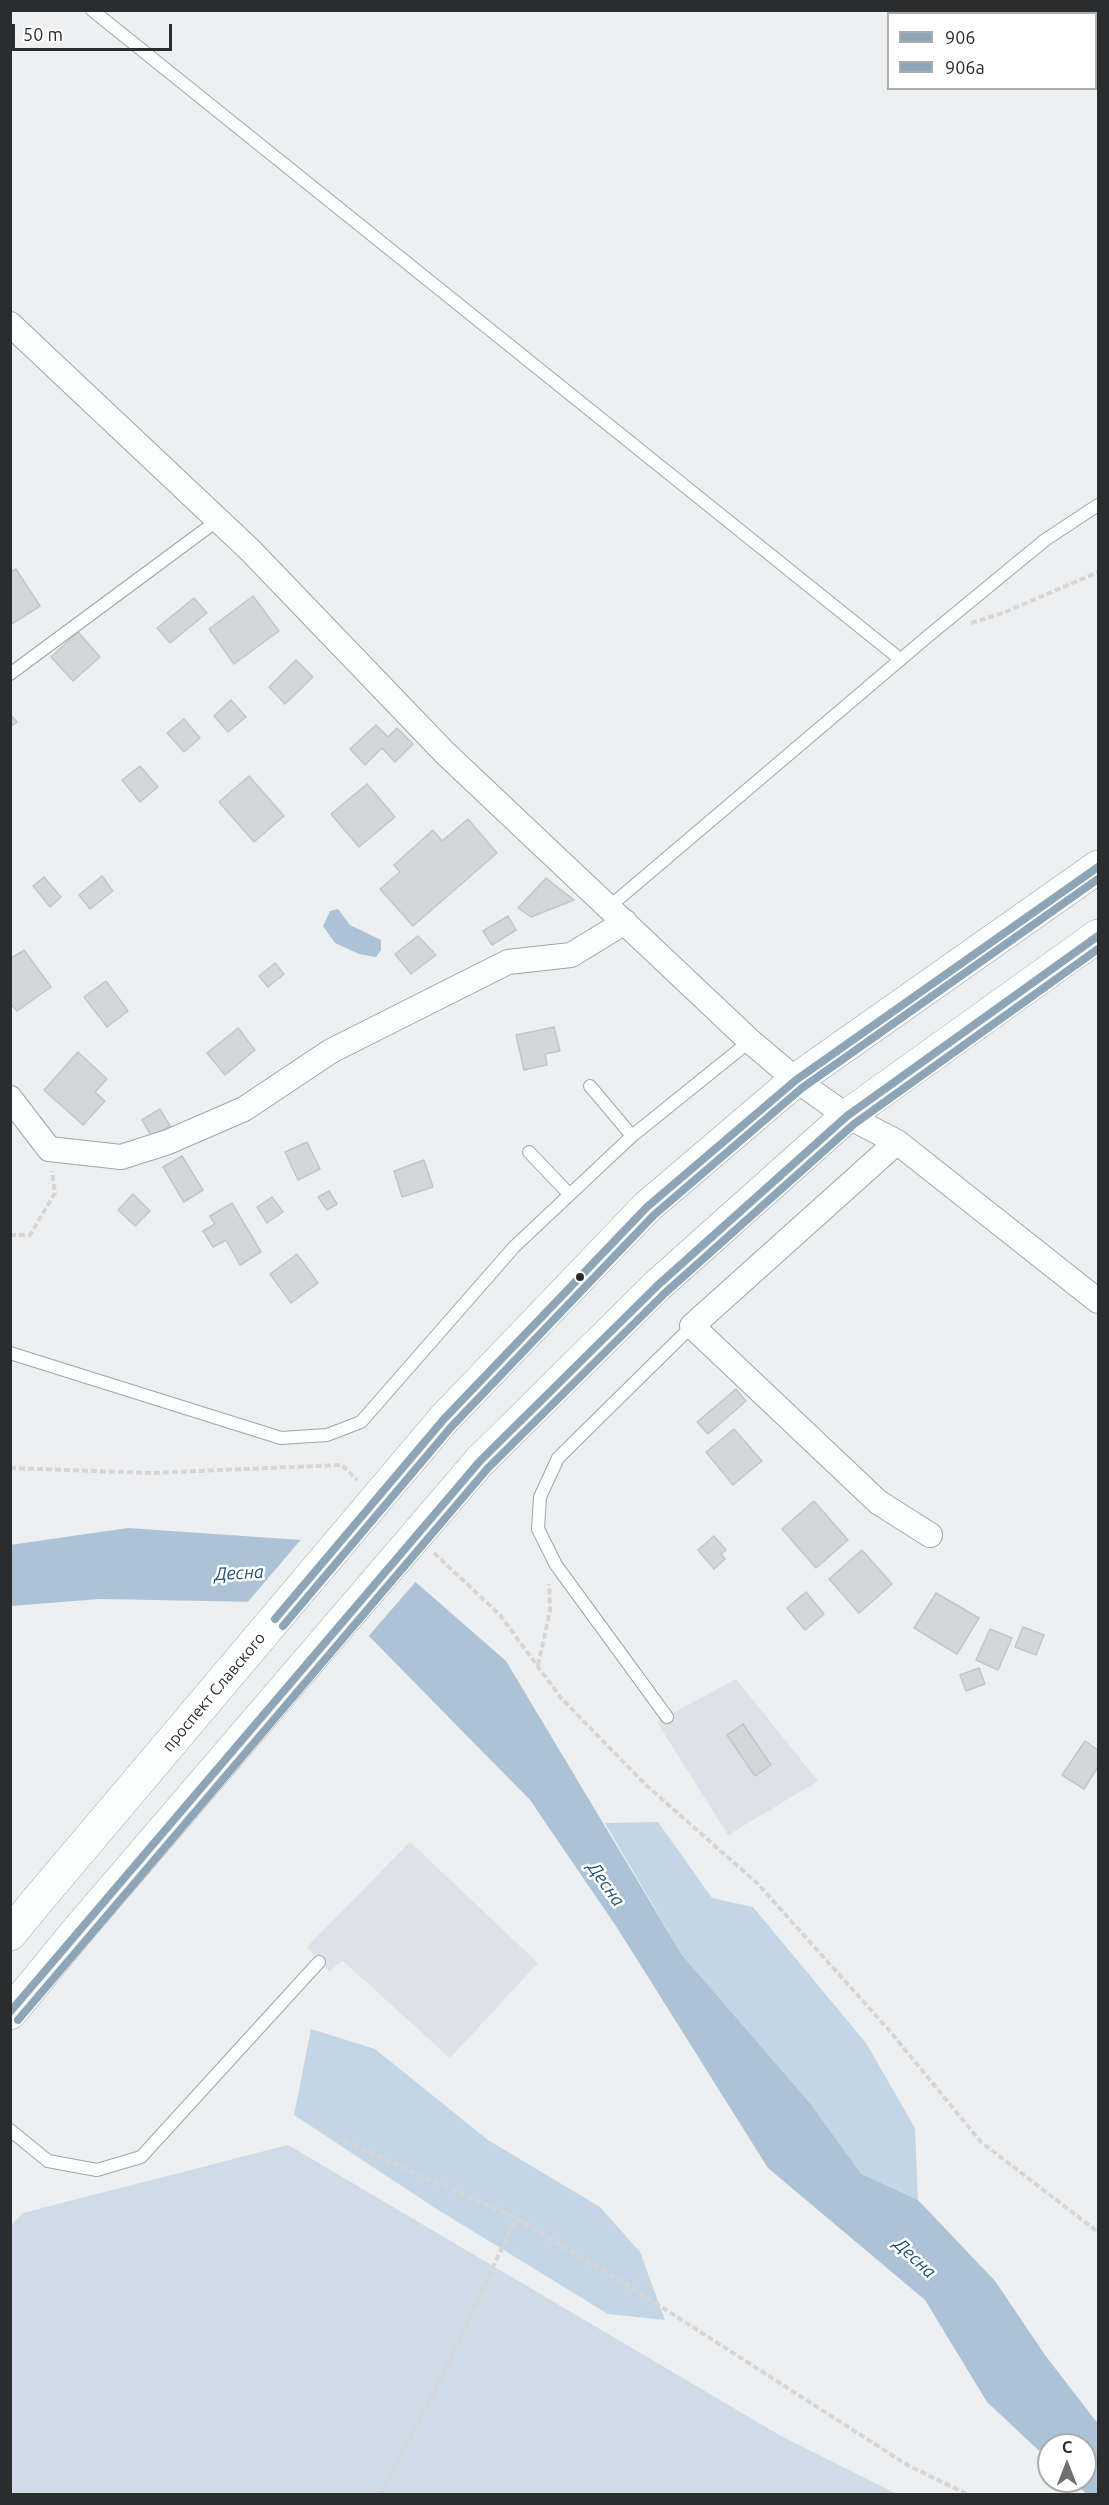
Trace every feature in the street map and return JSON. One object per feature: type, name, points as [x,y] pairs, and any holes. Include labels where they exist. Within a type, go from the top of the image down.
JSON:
[{"type":"main road","name":"проспект Славского","points":[[10,1934],[444,1419],[647,1207],[796,1080],[1098,867]]},
{"type":"main road","points":[[10,2013],[79,1929],[480,1461],[658,1285],[847,1116],[1098,936]]},
{"type":"street","points":[[10,324],[218,520],[445,753],[750,1041],[796,1080],[847,1116],[897,1142],[1098,1301]]},
{"type":"street","points":[[10,1098],[49,1149],[121,1157],[168,1142],[244,1108],[331,1051],[508,962],[571,955],[617,915]]},
{"type":"street","points":[[897,1142],[692,1326],[878,1502],[930,1535]]},
{"type":"lane","points":[[92,10],[900,659]]},
{"type":"lane","points":[[617,915],[900,659],[1045,540],[1098,506]]},
{"type":"lane","points":[[10,675],[218,520]]},
{"type":"lane","points":[[10,1353],[280,1438],[327,1435],[361,1422],[514,1247],[632,1136],[750,1041]]},
{"type":"lane","points":[[590,1086],[632,1136]]},
{"type":"lane","points":[[529,1152],[569,1194]]},
{"type":"lane","points":[[667,1717],[556,1565],[538,1529],[540,1497],[558,1458],[692,1326]]},
{"type":"lane","points":[[10,2130],[48,2161],[97,2170],[141,2157],[320,1962]]},
{"type":"path","points":[[927,637],[1003,613],[1098,572]]},
{"type":"path","points":[[10,1235],[30,1235],[55,1193],[49,1149]]},
{"type":"path","points":[[10,1468],[151,1473],[342,1465],[359,1481]]},
{"type":"path","points":[[538,1666],[550,1611],[547,1546]]},
{"type":"path","points":[[433,1552],[500,1615],[561,1698],[646,1785],[757,1883],[888,2030],[981,2142],[1098,2232]]},
{"type":"path","points":[[344,2141],[516,2218],[632,2288],[909,2466],[967,2494]]},
{"type":"path","points":[[380,2494],[440,2380],[516,2218]]},
{"type":"shaded area","points":[[736,1679],[818,1781],[728,1835],[657,1722]]},
{"type":"shaded area","points":[[658,1822],[712,1898],[753,1907],[866,2043],[915,2128],[918,2200],[861,2175],[810,2103],[682,1955],[605,1823]]},
{"type":"shaded area","points":[[410,1842],[538,1963],[450,2058],[343,1961],[329,1971],[307,1947]]},
{"type":"shaded area","points":[[311,2029],[375,2049],[488,2140],[600,2207],[640,2252],[665,2320],[608,2314],[435,2208],[294,2115]]},
{"type":"shaded area","points":[[288,2145],[781,2436],[897,2494],[11,2494],[11,2226],[23,2213]]},
{"type":"water","points":[[338,909],[350,925],[381,940],[381,950],[376,957],[359,954],[335,943],[323,926],[330,911]]},
{"type":"water","name":"Десна","points":[[128,1528],[373,1545],[506,1661],[682,1955],[810,2103],[861,2174],[918,2200],[995,2281],[1045,2355],[1098,2424],[1098,2494],[1086,2493],[1097,2493],[1097,2433],[1037,2433],[1037,2449],[987,2402],[925,2300],[768,2168],[616,1926],[530,1800],[362,1629],[261,1602],[100,1599],[11,1606],[10,1545]]},
{"type":"pier","points":[[304,1536],[374,1542],[418,1579],[367,1638],[361,1631],[260,1605],[246,1604]]},
{"type":"building","points":[[16,569],[40,606],[10,625],[10,572]]},
{"type":"building","points":[[253,596],[279,631],[234,664],[209,629]]},
{"type":"building","points":[[194,598],[207,613],[170,643],[157,628]]},
{"type":"building","points":[[78,632],[100,657],[73,681],[51,657]]},
{"type":"building","points":[[296,660],[313,677],[285,704],[269,687]]},
{"type":"building","points":[[231,700],[246,717],[228,732],[214,716]]},
{"type":"building","points":[[10,714],[17,722],[10,727]]},
{"type":"building","points":[[184,719],[200,738],[184,752],[167,733]]},
{"type":"building","points":[[376,725],[388,737],[397,728],[413,744],[395,762],[382,748],[365,765],[350,749]]},
{"type":"building","points":[[140,766],[158,787],[140,802],[122,780]]},
{"type":"building","points":[[249,776],[284,816],[254,842],[219,802]]},
{"type":"building","points":[[367,784],[395,817],[359,847],[331,814]]},
{"type":"building","points":[[468,819],[497,853],[413,926],[380,889],[400,872],[394,865],[433,830],[442,841]]},
{"type":"building","points":[[102,876],[113,891],[90,909],[79,895]]},
{"type":"building","points":[[44,877],[61,897],[50,907],[33,886]]},
{"type":"building","points":[[546,878],[574,900],[531,917],[518,908]]},
{"type":"building","points":[[508,916],[516,930],[492,945],[483,931]]},
{"type":"building","points":[[418,936],[436,955],[411,974],[395,954]]},
{"type":"building","points":[[24,950],[51,987],[17,1011],[10,1003],[10,959]]},
{"type":"building","points":[[275,963],[284,974],[268,987],[259,976]]},
{"type":"building","points":[[106,981],[128,1011],[107,1027],[84,997]]},
{"type":"building","points":[[554,1027],[560,1051],[545,1054],[547,1065],[524,1070],[516,1035]]},
{"type":"building","points":[[238,1028],[255,1050],[225,1075],[207,1053]]},
{"type":"building","points":[[78,1052],[107,1079],[95,1092],[105,1101],[83,1125],[44,1090]]},
{"type":"building","points":[[160,1109],[170,1126],[152,1137],[142,1120]]},
{"type":"building","points":[[307,1142],[320,1169],[298,1180],[285,1152]]},
{"type":"building","points":[[182,1156],[203,1190],[184,1202],[163,1167]]},
{"type":"building","points":[[424,1160],[433,1187],[402,1197],[394,1171]]},
{"type":"building","points":[[329,1191],[337,1204],[327,1210],[318,1197]]},
{"type":"building","points":[[133,1194],[150,1211],[135,1226],[118,1210]]},
{"type":"building","points":[[272,1197],[283,1212],[267,1223],[257,1207]]},
{"type":"building","points":[[232,1203],[261,1252],[240,1265],[226,1240],[213,1247],[203,1231],[215,1224],[210,1216]]},
{"type":"building","points":[[297,1254],[318,1283],[291,1303],[270,1274]]},
{"type":"building","points":[[736,1389],[746,1401],[708,1434],[697,1422]]},
{"type":"building","points":[[734,1429],[762,1461],[733,1485],[706,1452]]},
{"type":"building","points":[[814,1501],[848,1540],[816,1568],[782,1529]]},
{"type":"building","points":[[714,1536],[726,1550],[721,1554],[725,1559],[714,1569],[698,1550]]},
{"type":"building","points":[[862,1550],[892,1584],[859,1613],[829,1579]]},
{"type":"building","points":[[806,1592],[824,1614],[805,1630],[787,1608]]},
{"type":"building","points":[[936,1593],[979,1618],[957,1654],[914,1628]]},
{"type":"building","points":[[1023,1627],[1044,1635],[1036,1655],[1015,1647]]},
{"type":"building","points":[[990,1629],[1012,1638],[998,1670],[976,1660]]},
{"type":"building","points":[[979,1668],[985,1684],[966,1691],[960,1675]]},
{"type":"building","points":[[743,1724],[771,1765],[755,1776],[727,1735]]},
{"type":"building","points":[[1085,1741],[1098,1750],[1098,1767],[1084,1789],[1062,1775]]},
{"type":"transit line","name":"906","points":[[275,1619],[444,1419],[647,1207],[796,1080],[1098,867]]},
{"type":"transit line","name":"906а","points":[[283,1626],[452,1426],[654,1215],[802,1088],[1098,879]]},
{"type":"transit line","name":"906","points":[[10,2012],[480,1461],[658,1285],[847,1116],[1098,936]]},
{"type":"transit line","name":"906а","points":[[18,2020],[488,1468],[665,1293],[854,1124],[1098,949]]}]
